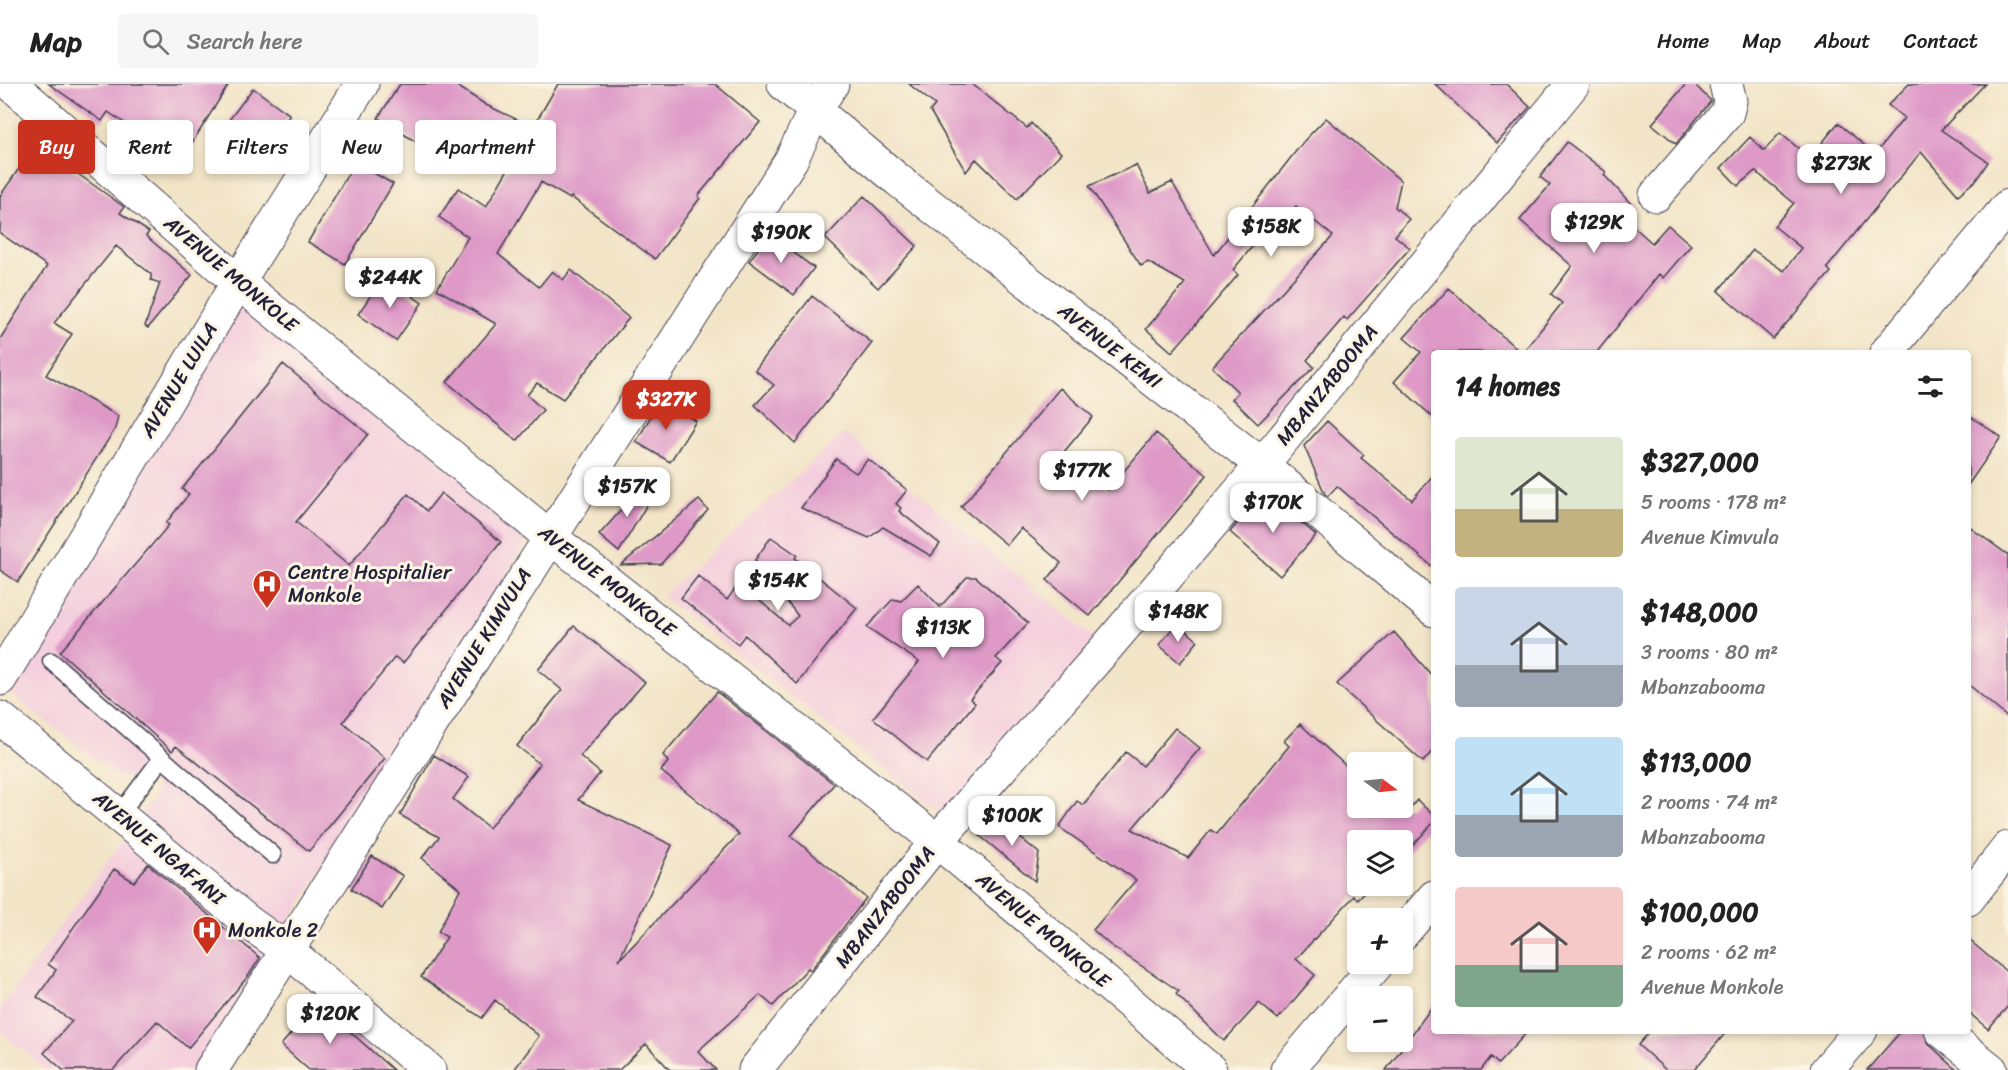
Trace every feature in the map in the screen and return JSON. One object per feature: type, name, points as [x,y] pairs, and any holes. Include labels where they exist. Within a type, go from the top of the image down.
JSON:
[{"type":"street","name":"AVENUE MONKOLE","points":[[11,84],[238,282],[549,536],[937,841],[1210,1070]]},
{"type":"street","name":"AVENUE LUILA","points":[[0,679],[238,282],[362,84]]},
{"type":"street","name":"AVENUE KEMI","points":[[784,84],[823,97],[898,180],[1262,465],[1431,607]]},
{"type":"street","name":"MBANZABOOMA","points":[[755,1070],[937,841],[1262,465],[1573,84]]},
{"type":"street","points":[[1656,195],[1727,113],[1730,101],[1726,84]]},
{"type":"street","name":"AVENUE KIMVULA","points":[[211,1070],[549,536],[791,160],[823,97]]},
{"type":"street","points":[[1889,350],[2008,206]]},
{"type":"street","name":"AVENUE NGAFANI","points":[[0,718],[248,922],[286,949],[429,1070]]},
{"type":"street","points":[[1971,894],[2008,849]]},
{"type":"street","points":[[1413,921],[1431,900]]},
{"type":"street","points":[[1287,1070],[1369,974]]},
{"type":"street","points":[[1827,1070],[1858,1034]]},
{"type":"street","points":[[1946,1034],[1991,1070]]},
{"type":"lane","points":[[51,662],[273,855]]},
{"type":"lane","points":[[119,815],[161,759]]},
{"type":"shaded area","name":"Centre Hospitalier Monkole","points":[[244,298],[532,533],[197,1070],[46,1070],[0,1030],[0,1009],[153,799],[156,784],[140,772],[132,778],[119,777],[1,686]]},
{"type":"shaded area","points":[[845,433],[1100,643],[949,819],[662,596]]},
{"type":"building","points":[[49,84],[229,84],[193,141],[193,120],[120,120],[108,112],[102,121]]},
{"type":"building","points":[[400,84],[454,84],[486,105],[518,120],[415,120],[415,141],[403,134],[403,120],[378,118]]},
{"type":"building","points":[[558,84],[715,84],[760,122],[698,196],[700,198],[655,259],[571,197],[570,199],[541,182],[498,254],[539,287],[552,271],[563,280],[571,270],[629,318],[563,399],[537,383],[527,395],[543,410],[517,441],[447,382],[496,324],[437,289],[468,237],[439,217],[458,188],[486,207],[505,174],[556,174],[556,120],[537,120]]},
{"type":"building","points":[[909,84],[972,84],[1027,128],[1031,123],[1061,153],[1017,199],[976,159],[966,172],[930,111],[935,105]]},
{"type":"building","points":[[1435,84],[1506,84],[1530,107],[1497,143]]},
{"type":"building","points":[[1686,84],[1694,84],[1711,101],[1676,144],[1652,124]]},
{"type":"building","points":[[1909,84],[1985,84],[1941,130],[1988,162],[1976,180],[1958,195],[1921,152],[1827,268],[1831,272],[1773,339],[1718,291],[1753,250],[1784,271],[1801,248],[1774,226],[1794,203],[1755,171],[1738,186],[1721,168],[1750,137],[1764,151],[1780,133],[1810,158],[1838,123],[1875,154],[1904,118],[1888,105]]},
{"type":"building","points":[[253,88],[290,115],[286,120],[229,120]]},
{"type":"building","points":[[1326,118],[1401,181],[1395,207],[1409,219],[1395,236],[1410,248],[1347,320],[1344,317],[1307,360],[1314,367],[1258,424],[1232,399],[1238,392],[1212,367],[1333,236],[1296,206],[1275,231],[1269,226],[1233,270],[1238,275],[1172,352],[1146,329],[1185,283],[1148,262],[1141,266],[1089,186],[1136,165],[1150,193],[1172,182],[1214,255],[1304,141]]},
{"type":"building","points":[[1567,142],[1606,172],[1604,175],[1634,207],[1624,218],[1652,243],[1668,225],[1691,245],[1663,278],[1659,274],[1599,350],[1525,350],[1562,303],[1551,294],[1572,266],[1520,220],[1550,185],[1540,177]]},
{"type":"building","points":[[18,170],[18,174],[78,174],[124,207],[120,213],[149,232],[146,236],[192,275],[148,328],[145,326],[160,283],[151,280],[151,274],[116,246],[54,323],[72,334],[46,375],[118,416],[115,429],[18,582],[0,570],[0,339],[47,266],[0,233],[0,196]]},
{"type":"building","points":[[348,174],[376,174],[393,184],[345,264],[308,242]]},
{"type":"building","points":[[864,196],[917,246],[878,288],[825,238]]},
{"type":"building","points":[[769,234],[814,268],[794,295],[749,261]]},
{"type":"building","points":[[384,276],[422,303],[396,341],[358,314]]},
{"type":"building","points":[[1449,288],[1518,350],[1431,350],[1431,415],[1394,382],[1421,352],[1404,338]]},
{"type":"building","points":[[812,296],[872,343],[795,443],[755,405],[774,385],[755,370]]},
{"type":"building","points":[[283,364],[368,434],[296,522],[349,566],[408,494],[427,511],[441,493],[501,542],[403,663],[395,657],[343,722],[385,758],[309,851],[176,746],[172,751],[60,652],[169,525],[166,523],[189,494],[182,489]]},
{"type":"building","points":[[1060,388],[1093,417],[1063,453],[1108,490],[1156,433],[1207,475],[1090,616],[1047,580],[1061,563],[1021,528],[1007,545],[961,507]]},
{"type":"building","points":[[661,399],[696,421],[670,462],[636,442]]},
{"type":"building","points":[[1971,417],[2001,437],[1971,481]]},
{"type":"building","points":[[1327,421],[1364,455],[1361,458],[1412,500],[1431,478],[1431,565],[1337,486],[1328,496],[1325,494],[1304,446]]},
{"type":"building","points":[[836,459],[856,473],[868,459],[907,490],[896,504],[901,508],[899,511],[940,544],[931,556],[883,527],[869,538],[801,508]]},
{"type":"building","points":[[646,482],[656,489],[619,552],[599,535]]},
{"type":"building","points":[[1264,491],[1316,535],[1280,576],[1230,532]]},
{"type":"building","points":[[699,500],[708,510],[661,564],[621,565]]},
{"type":"building","points":[[1971,528],[2008,555],[2008,718],[1971,687]]},
{"type":"building","points":[[771,537],[797,555],[795,558],[857,608],[797,684],[745,635],[738,644],[681,598],[698,576],[727,600],[739,583],[788,625],[798,616],[755,560]]},
{"type":"building","points":[[967,577],[976,577],[1028,623],[996,658],[1002,663],[970,699],[975,703],[927,762],[873,718],[919,662],[867,627],[893,599],[901,601],[918,584],[940,607]]},
{"type":"building","points":[[1177,623],[1198,641],[1180,663],[1159,645]]},
{"type":"building","points":[[574,626],[645,682],[580,756],[600,773],[578,800],[672,845],[619,960],[739,834],[661,771],[668,762],[663,755],[717,692],[834,784],[791,836],[866,898],[811,970],[808,968],[773,1006],[760,995],[698,1051],[716,1070],[670,1070],[646,1044],[619,1070],[514,1070],[539,1036],[495,1000],[482,1018],[421,977],[447,937],[438,932],[460,889],[422,858],[439,837],[400,815],[434,755],[469,777],[453,799],[489,828],[540,764],[517,746],[562,690],[538,670]]},
{"type":"building","points":[[1394,632],[1431,675],[1431,753],[1423,762],[1337,684]]},
{"type":"building","points":[[1300,724],[1347,767],[1347,818],[1413,818],[1413,805],[1417,800],[1431,813],[1431,825],[1413,845],[1413,830],[1347,830],[1347,896],[1354,896],[1296,959],[1315,975],[1278,1019],[1259,1003],[1224,1041],[1176,994],[1179,991],[1110,945],[1093,930],[1136,880],[1059,827],[1077,801],[1083,805],[1126,752],[1143,766],[1175,728],[1200,748],[1132,829],[1188,858],[1211,830],[1217,834],[1289,746],[1284,741]]},
{"type":"building","points":[[995,817],[1039,853],[1035,881],[980,836]]},
{"type":"building","points":[[372,856],[403,876],[382,909],[351,889]]},
{"type":"building","points":[[148,864],[260,958],[249,975],[188,1048],[157,1021],[113,1070],[63,1070],[44,1053],[72,1021],[37,997],[56,970],[48,964],[114,869],[134,882]]},
{"type":"building","points":[[1971,942],[2008,973],[2008,1006],[1988,1029],[1971,1015]]},
{"type":"building","points":[[318,1003],[393,1070],[309,1070],[281,1045]]},
{"type":"building","points":[[1431,1008],[1431,1034],[1525,1034],[1498,1064],[1491,1057],[1481,1070],[1386,1070],[1399,1052],[1413,1052],[1413,1033]]},
{"type":"building","points":[[1648,1034],[1725,1034],[1694,1070],[1666,1070],[1638,1045]]},
{"type":"building","points":[[1898,1034],[1925,1034],[1929,1044],[1957,1070],[1867,1070]]},
{"type":"place","name":"Centre Hospitalier Monkole","points":[[267,610]]},
{"type":"place","name":"Monkole 2","points":[[207,956]]}]
